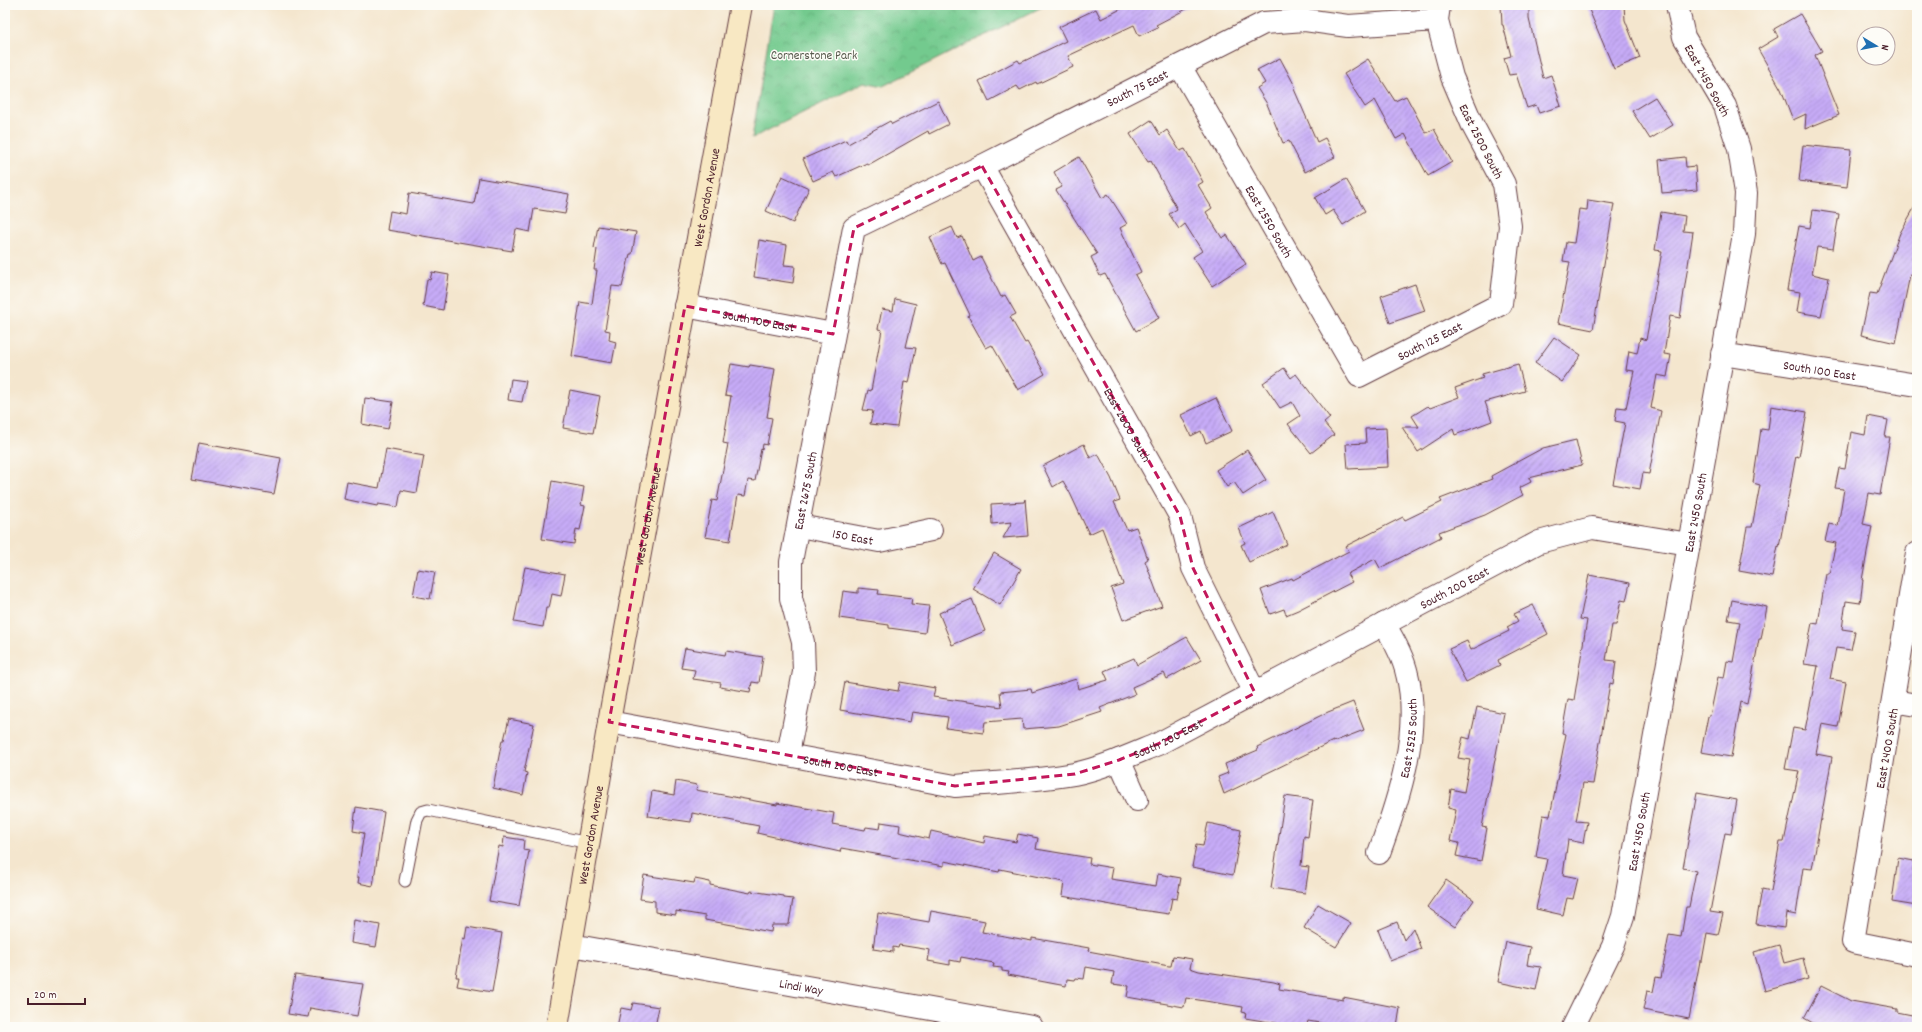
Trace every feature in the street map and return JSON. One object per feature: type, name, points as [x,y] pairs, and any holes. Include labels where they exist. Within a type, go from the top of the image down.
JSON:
[{"type":"main road","name":"West Gordon Avenue","points":[[557,1027],[609,722],[740,5]]},
{"type":"street","name":"East 2450 South","points":[[1574,1024],[1613,946],[1623,916],[1744,234],[1746,193],[1739,149],[1725,106],[1684,37],[1677,5]]},
{"type":"street","name":"South 75 East","points":[[854,228],[982,166],[1264,23],[1305,20],[1348,26],[1438,12]]},
{"type":"street","name":"East 2500 South","points":[[1438,12],[1452,77],[1473,126],[1504,184],[1510,226],[1501,304]]},
{"type":"street","name":"East 2550 South","points":[[1180,66],[1359,376]]},
{"type":"street","name":"East 2600 South","points":[[982,166],[1180,516],[1193,568],[1255,693]]},
{"type":"street","name":"East 2675 South","points":[[788,754],[804,672],[803,642],[791,598],[791,562],[854,228]]},
{"type":"street","name":"South 125 East","points":[[1359,376],[1501,304]]},
{"type":"street","name":"South 100 East","points":[[685,306],[833,334]]},
{"type":"street","name":"South 100 East","points":[[1722,354],[1917,385]]},
{"type":"street","name":"150 East","points":[[799,526],[879,541],[931,530]]},
{"type":"street","name":"South 200 East","points":[[609,722],[955,786],[1075,774],[1119,760],[1158,744],[1539,542],[1592,528],[1689,544]]},
{"type":"street","name":"East 2400 South","points":[[1917,554],[1894,701],[1853,942],[1917,955]]},
{"type":"street","name":"East 2525 South","points":[[1379,853],[1394,813],[1406,759],[1412,706],[1407,674],[1397,645],[1384,624]]},
{"type":"street","points":[[1894,701],[1917,705]]},
{"type":"street","points":[[1119,760],[1137,800]]},
{"type":"street","name":"Lindi Way","points":[[571,944],[1032,1027]]},
{"type":"lane","points":[[405,881],[417,820],[421,812],[428,810],[588,843]]},
{"type":"highlighted area","points":[[982,166],[1180,516],[1193,568],[1255,693],[1158,744],[1119,760],[1075,774],[955,786],[609,722],[685,306],[833,334],[854,228]]},
{"type":"green space","name":"Cornerstone Park","points":[[774,5],[1046,5],[883,86],[865,82],[752,138]]},
{"type":"building","points":[[1129,5],[1194,5],[1156,25],[1158,27],[1139,36],[1134,25],[1068,56],[1073,67],[1037,84],[1036,82],[1020,90],[1017,86],[989,101],[979,81],[1018,60],[1020,63],[1066,41],[1059,27],[1096,9],[1101,19]]},
{"type":"building","points":[[1501,5],[1529,5],[1529,19],[1543,78],[1551,75],[1561,106],[1539,113],[1536,105],[1527,108],[1516,74],[1509,75],[1504,58],[1511,56],[1502,25]]},
{"type":"building","points":[[1587,5],[1624,5],[1625,20],[1640,58],[1614,69]]},
{"type":"building","points":[[1800,14],[1822,51],[1815,55],[1839,115],[1805,129],[1806,114],[1793,120],[1781,89],[1758,49],[1778,37],[1774,29]]},
{"type":"building","points":[[1280,58],[1296,88],[1294,89],[1317,142],[1325,138],[1335,157],[1305,172],[1289,141],[1283,143],[1267,104],[1257,88],[1265,83],[1257,70]]},
{"type":"building","points":[[1368,59],[1395,101],[1406,96],[1426,133],[1434,129],[1452,162],[1428,176],[1405,134],[1396,139],[1375,100],[1365,107],[1344,74]]},
{"type":"building","points":[[1655,97],[1673,125],[1650,139],[1632,111]]},
{"type":"building","points":[[938,101],[949,124],[929,134],[928,131],[868,165],[867,163],[836,177],[833,172],[813,181],[803,159],[846,140],[848,144],[890,121],[892,124]]},
{"type":"building","points":[[1151,120],[1160,135],[1167,130],[1180,151],[1185,149],[1203,182],[1198,185],[1212,208],[1206,212],[1222,238],[1227,235],[1246,264],[1212,286],[1193,257],[1202,251],[1185,224],[1179,229],[1169,214],[1177,209],[1151,161],[1148,162],[1130,134]]},
{"type":"building","points":[[1803,145],[1851,150],[1847,187],[1799,181]]},
{"type":"building","points":[[1079,157],[1102,198],[1108,194],[1127,224],[1120,228],[1141,272],[1135,275],[1159,318],[1136,331],[1105,274],[1100,276],[1091,257],[1097,254],[1056,190],[1062,187],[1054,172]]},
{"type":"building","points":[[1685,157],[1686,167],[1695,166],[1697,190],[1662,193],[1659,160]]},
{"type":"building","points":[[782,176],[809,188],[793,223],[766,211]]},
{"type":"building","points":[[479,178],[569,194],[565,214],[534,209],[530,232],[516,229],[512,251],[387,230],[390,211],[406,214],[409,193],[474,204]]},
{"type":"building","points":[[1346,179],[1365,211],[1343,225],[1333,210],[1325,215],[1315,198]]},
{"type":"building","points":[[1588,200],[1614,204],[1593,330],[1558,323],[1570,262],[1563,261],[1566,242],[1574,243],[1579,209],[1587,210]]},
{"type":"building","points":[[1917,203],[1917,277],[1910,275],[1896,343],[1861,335],[1870,293],[1877,294],[1900,233]]},
{"type":"building","points":[[1813,210],[1839,214],[1833,249],[1817,247],[1812,274],[1829,278],[1821,316],[1797,312],[1800,292],[1787,290],[1799,226],[1810,228]]},
{"type":"building","points":[[1661,212],[1685,216],[1683,231],[1693,232],[1680,318],[1670,316],[1664,354],[1671,355],[1667,377],[1657,375],[1651,408],[1661,411],[1649,474],[1643,473],[1640,489],[1613,484],[1625,423],[1615,421],[1617,407],[1626,408],[1634,371],[1626,370],[1629,351],[1637,353],[1640,338],[1646,340],[1662,251],[1655,250]]},
{"type":"building","points":[[598,226],[636,232],[632,254],[630,254],[622,287],[612,286],[605,330],[610,331],[609,340],[616,342],[612,363],[572,356],[580,302],[592,304],[597,270],[594,270],[597,249],[594,248]]},
{"type":"building","points":[[952,227],[957,238],[962,236],[973,261],[981,257],[1001,297],[1005,295],[1016,314],[1010,317],[1025,343],[1027,342],[1045,374],[1018,390],[992,345],[986,348],[968,316],[970,315],[945,263],[942,264],[930,237]]},
{"type":"building","points":[[759,240],[787,245],[784,265],[795,266],[793,283],[754,277]]},
{"type":"building","points":[[432,272],[449,275],[443,310],[423,306],[427,279],[430,280]]},
{"type":"building","points":[[1415,284],[1425,311],[1390,323],[1381,296]]},
{"type":"building","points":[[895,299],[916,304],[906,347],[916,348],[909,383],[904,382],[897,427],[870,424],[873,411],[863,410],[868,390],[871,391],[882,330],[878,329],[882,309],[893,311]]},
{"type":"building","points":[[1554,337],[1581,355],[1562,382],[1535,363]]},
{"type":"building","points":[[731,364],[775,369],[767,417],[772,418],[767,445],[763,444],[762,450],[761,449],[755,481],[748,480],[745,496],[738,495],[730,541],[705,537],[712,500],[717,501],[728,444],[723,443],[731,396],[725,395]]},
{"type":"building","points":[[1518,364],[1525,391],[1485,402],[1492,421],[1455,435],[1453,429],[1418,452],[1402,427],[1419,427],[1412,416],[1428,406],[1430,408],[1459,397],[1455,388],[1483,378],[1482,374]]},
{"type":"building","points":[[1284,368],[1291,378],[1296,374],[1330,418],[1324,423],[1334,435],[1311,453],[1288,424],[1300,416],[1292,402],[1280,408],[1263,383]]},
{"type":"building","points":[[511,379],[526,381],[522,402],[508,400]]},
{"type":"building","points":[[570,390],[600,396],[593,433],[563,428]]},
{"type":"building","points":[[365,398],[393,402],[388,429],[362,424]]},
{"type":"building","points":[[1216,398],[1232,431],[1206,443],[1201,431],[1191,436],[1181,415]]},
{"type":"building","points":[[1771,406],[1807,412],[1799,457],[1796,456],[1772,577],[1739,571],[1747,527],[1752,527],[1760,485],[1753,483],[1761,429],[1768,430]]},
{"type":"building","points":[[1868,416],[1888,420],[1885,437],[1890,437],[1880,495],[1869,493],[1863,524],[1872,526],[1862,580],[1860,603],[1846,601],[1842,629],[1855,631],[1851,650],[1836,648],[1830,679],[1846,682],[1838,727],[1822,724],[1816,754],[1832,757],[1812,869],[1803,868],[1796,915],[1786,913],[1784,928],[1756,924],[1762,889],[1771,891],[1780,842],[1784,842],[1799,771],[1785,769],[1793,728],[1805,730],[1818,666],[1804,664],[1812,623],[1818,624],[1826,574],[1829,574],[1836,543],[1825,541],[1829,524],[1838,526],[1844,489],[1835,488],[1839,468],[1845,469],[1851,432],[1865,435]]},
{"type":"building","points":[[1386,428],[1388,467],[1348,469],[1346,444],[1366,443],[1365,429]]},
{"type":"building","points":[[1576,440],[1582,465],[1529,478],[1531,482],[1519,488],[1523,495],[1485,515],[1439,532],[1441,537],[1380,568],[1375,559],[1347,574],[1352,582],[1298,610],[1286,615],[1284,609],[1270,614],[1261,590],[1292,578],[1293,580],[1349,551],[1346,546],[1403,517],[1405,520],[1442,502],[1440,499],[1492,479],[1491,476],[1543,448]]},
{"type":"building","points":[[199,443],[281,458],[274,494],[192,479]]},
{"type":"building","points":[[1084,444],[1090,458],[1098,454],[1111,478],[1120,500],[1114,502],[1127,530],[1136,527],[1148,559],[1145,561],[1162,606],[1123,620],[1111,588],[1123,584],[1102,528],[1089,534],[1063,481],[1053,487],[1043,466]]},
{"type":"building","points":[[386,449],[424,456],[417,493],[401,490],[398,507],[378,504],[377,506],[344,499],[347,482],[379,488]]},
{"type":"building","points":[[1247,450],[1266,480],[1243,495],[1234,482],[1227,487],[1216,470]]},
{"type":"building","points":[[552,481],[584,487],[581,505],[585,506],[580,530],[576,529],[574,544],[542,539]]},
{"type":"building","points":[[1025,499],[1028,536],[1003,538],[1012,522],[992,524],[991,504],[1024,502]]},
{"type":"building","points":[[1273,512],[1287,544],[1249,562],[1241,545],[1245,543],[1239,528]]},
{"type":"building","points":[[994,553],[1021,569],[1000,605],[973,589]]},
{"type":"building","points":[[525,567],[565,574],[561,596],[552,594],[549,608],[546,608],[543,627],[514,622]]},
{"type":"building","points":[[418,569],[435,572],[430,599],[413,596]]},
{"type":"building","points":[[1589,575],[1630,583],[1626,601],[1621,600],[1616,625],[1612,625],[1606,660],[1616,661],[1613,684],[1610,683],[1593,784],[1583,783],[1576,821],[1587,822],[1583,843],[1568,840],[1563,875],[1578,878],[1573,899],[1567,898],[1563,915],[1536,909],[1547,859],[1536,857],[1543,815],[1550,816],[1566,734],[1562,733],[1568,699],[1574,700],[1587,620],[1580,619]]},
{"type":"building","points":[[858,588],[879,590],[878,594],[912,598],[911,604],[929,606],[925,633],[889,628],[889,625],[839,618],[843,591],[858,593]]},
{"type":"building","points":[[972,599],[985,631],[952,645],[939,613]]},
{"type":"building","points":[[1732,600],[1767,607],[1761,639],[1759,639],[1747,704],[1741,702],[1731,757],[1701,752],[1718,677],[1724,678],[1727,661],[1733,662],[1740,622],[1728,620]]},
{"type":"building","points":[[1533,605],[1548,634],[1498,660],[1500,665],[1466,682],[1449,649],[1467,641],[1471,650],[1509,631],[1507,627],[1518,621],[1514,614]]},
{"type":"building","points":[[1187,637],[1201,660],[1167,679],[1164,673],[1132,687],[1135,694],[1100,708],[1102,712],[1059,726],[1023,729],[1022,719],[985,722],[983,733],[946,728],[948,717],[912,712],[910,722],[840,710],[845,682],[898,691],[900,682],[935,688],[933,697],[1002,707],[1000,692],[1031,689],[1032,693],[1076,679],[1078,689],[1108,680],[1104,671],[1134,658],[1137,665]]},
{"type":"building","points":[[685,648],[725,655],[726,651],[763,657],[759,683],[752,682],[750,692],[720,687],[721,683],[693,679],[695,670],[681,668]]},
{"type":"building","points":[[1353,702],[1364,730],[1333,741],[1224,794],[1218,777],[1228,773],[1225,764],[1258,750],[1257,747],[1328,712]]},
{"type":"building","points":[[1477,707],[1504,713],[1482,827],[1487,828],[1481,861],[1456,856],[1459,843],[1450,841],[1456,810],[1448,808],[1451,789],[1464,792],[1470,760],[1458,758],[1463,737],[1470,739]]},
{"type":"building","points":[[509,719],[534,724],[524,772],[527,773],[523,795],[493,788],[502,740],[504,740]]},
{"type":"building","points":[[676,781],[697,785],[696,790],[777,805],[777,803],[834,813],[832,824],[865,830],[866,827],[880,829],[881,822],[900,825],[899,832],[929,839],[931,831],[984,843],[985,836],[1016,842],[1018,834],[1038,838],[1036,849],[1090,858],[1089,864],[1113,868],[1111,879],[1156,886],[1158,874],[1181,878],[1177,899],[1172,898],[1169,914],[1134,909],[1062,896],[1064,882],[1000,869],[999,872],[944,861],[944,866],[841,848],[840,852],[757,833],[759,826],[692,813],[691,822],[648,816],[652,791],[674,795]]},
{"type":"building","points":[[1697,793],[1737,800],[1731,834],[1725,833],[1710,912],[1723,914],[1718,935],[1707,933],[1689,1019],[1643,1010],[1647,991],[1653,992],[1656,977],[1661,978],[1669,935],[1681,937],[1686,907],[1689,907],[1696,871],[1683,868]]},
{"type":"building","points":[[1285,796],[1313,800],[1308,837],[1304,836],[1301,866],[1309,867],[1305,893],[1271,888]]},
{"type":"building","points":[[356,807],[384,812],[373,886],[358,883],[359,877],[357,877],[364,833],[353,831]]},
{"type":"building","points":[[1208,823],[1241,830],[1233,875],[1192,867],[1196,845],[1203,846]]},
{"type":"building","points":[[504,837],[524,840],[523,850],[529,851],[519,906],[489,901],[499,846],[503,847]]},
{"type":"building","points":[[1898,858],[1914,861],[1913,871],[1917,872],[1917,906],[1892,902]]},
{"type":"building","points":[[644,875],[694,883],[695,879],[710,882],[710,885],[750,893],[751,891],[784,896],[784,898],[793,899],[789,924],[772,925],[771,932],[705,920],[705,916],[676,911],[676,915],[655,912],[655,901],[640,899]]},
{"type":"building","points":[[1446,880],[1474,900],[1455,927],[1427,907]]},
{"type":"building","points":[[1318,904],[1351,923],[1336,947],[1304,928]]},
{"type":"building","points":[[931,911],[985,921],[982,932],[1032,941],[1032,938],[1089,948],[1088,951],[1169,966],[1171,966],[1173,956],[1192,959],[1190,968],[1199,971],[1274,982],[1280,984],[1279,989],[1343,1000],[1343,997],[1400,1008],[1397,1027],[1344,1027],[1308,1021],[1306,1027],[1300,1027],[1245,1018],[1246,1013],[1242,1012],[1243,1007],[1186,998],[1184,1007],[1127,997],[1129,986],[1112,984],[1114,972],[1086,967],[1084,979],[1067,979],[1066,986],[1008,975],[1009,972],[1002,971],[1002,968],[993,967],[994,963],[961,957],[960,962],[950,960],[950,965],[928,961],[930,950],[899,945],[898,948],[893,947],[893,952],[873,949],[878,913],[929,922]]},
{"type":"building","points":[[354,920],[380,925],[376,947],[351,943]]},
{"type":"building","points":[[1397,922],[1404,940],[1413,928],[1421,949],[1390,961],[1378,930]]},
{"type":"building","points":[[467,927],[502,933],[492,992],[457,986],[459,977],[456,977],[463,938],[465,939]]},
{"type":"building","points":[[1506,942],[1530,947],[1527,965],[1541,967],[1536,990],[1498,982]]},
{"type":"building","points":[[1779,945],[1784,963],[1803,958],[1808,979],[1765,991],[1754,952]]},
{"type":"building","points":[[295,975],[363,984],[357,1016],[310,1008],[308,1017],[288,1014]]},
{"type":"building","points":[[1821,986],[1851,1001],[1897,1009],[1897,1012],[1917,1016],[1917,1027],[1820,1027],[1804,1018]]},
{"type":"building","points":[[633,1003],[659,1007],[655,1027],[617,1027],[621,1008],[631,1010]]}]
